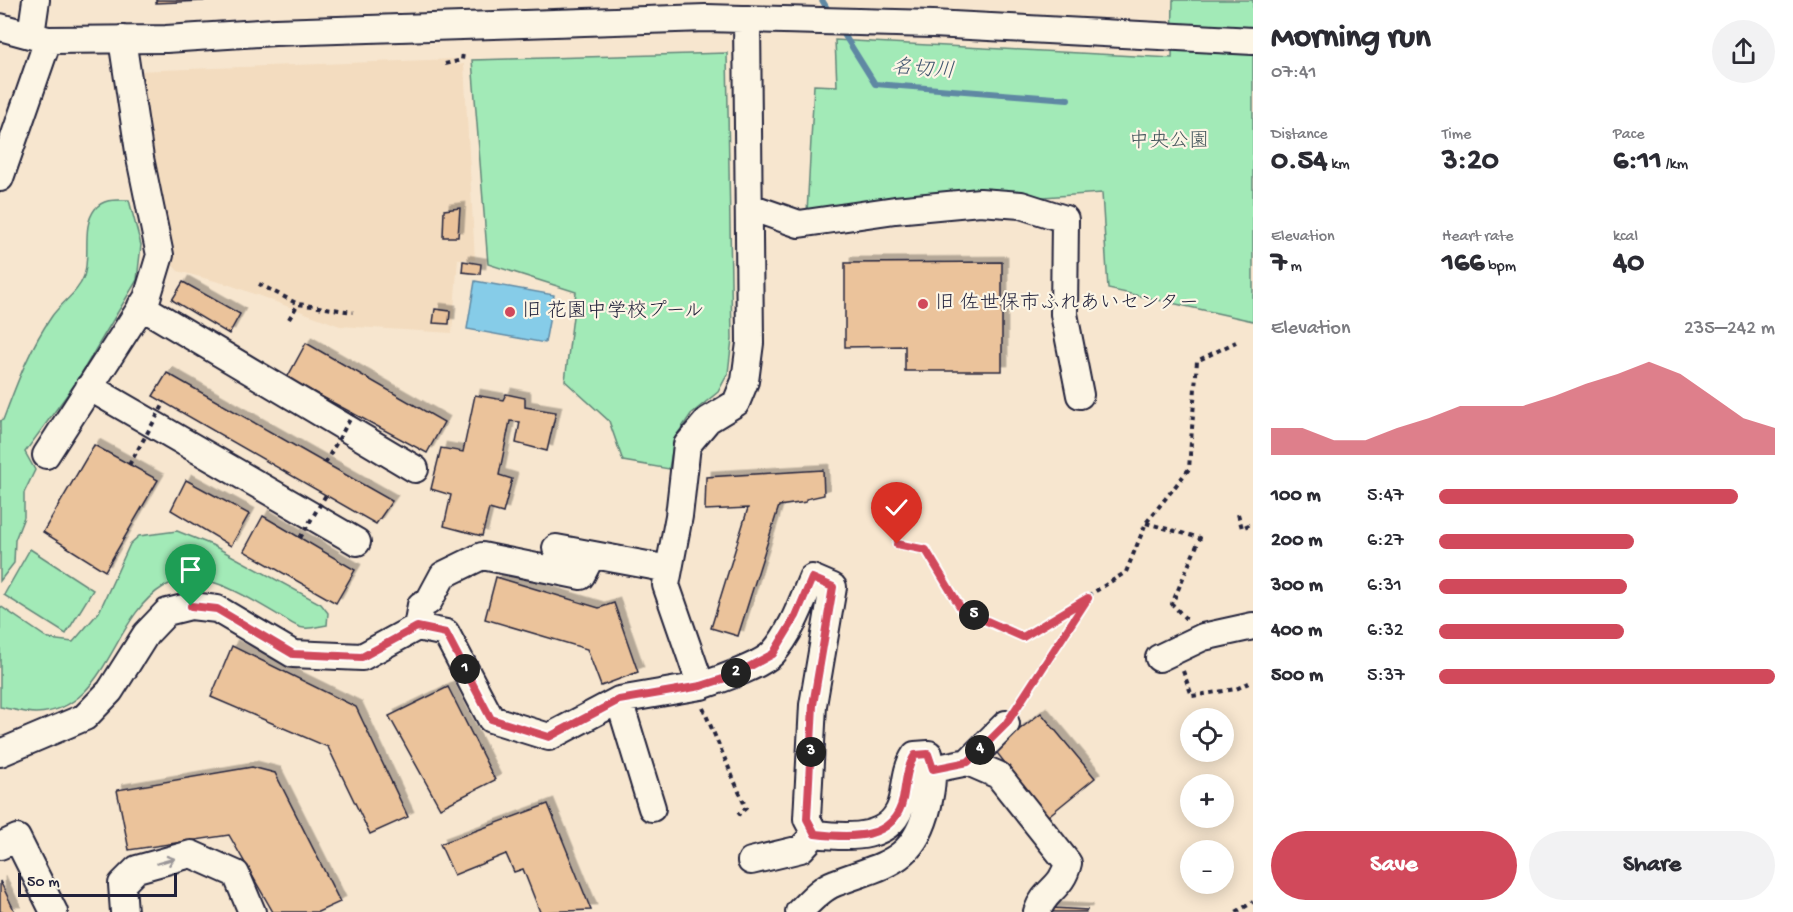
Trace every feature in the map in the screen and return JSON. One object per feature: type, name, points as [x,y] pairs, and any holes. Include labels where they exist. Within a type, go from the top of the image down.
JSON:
[{"type":"street","points":[[0,178],[40,37],[36,0]]},
{"type":"street","points":[[0,27],[40,37],[122,39],[706,9],[747,19],[819,21],[853,14],[932,12],[1253,40]]},
{"type":"street","points":[[701,686],[666,585],[687,446],[708,420],[736,403],[745,381],[750,343],[747,19]]},
{"type":"street","points":[[46,455],[147,298],[160,255],[140,158],[122,39]]},
{"type":"street","points":[[750,207],[799,224],[895,210],[980,202],[1021,205],[1065,219],[1064,314],[1080,395]]},
{"type":"street","points":[[141,306],[415,469]]},
{"type":"street","points":[[89,387],[357,542]]},
{"type":"street","points":[[556,548],[669,569]]},
{"type":"street","points":[[417,627],[421,605],[429,601],[443,575],[482,556],[580,576],[592,555]]},
{"type":"street","points":[[0,753],[85,717],[110,691],[146,634],[167,612],[191,606],[217,609],[293,654],[362,657],[417,627],[446,633],[491,719],[549,737],[619,700],[701,686],[732,676],[773,654],[796,616],[812,578],[833,587],[813,705],[807,819],[815,834]]},
{"type":"street","points":[[1159,658],[1203,637],[1253,626]]},
{"type":"street","points":[[619,700],[652,808]]},
{"type":"street","points":[[933,769],[968,762],[1006,724]]},
{"type":"street","points":[[799,912],[833,884],[885,867],[908,848],[924,819],[933,769],[928,754],[915,755],[909,764],[902,803],[890,826],[871,835],[839,837],[815,834]]},
{"type":"street","points":[[968,762],[998,776],[1068,862],[1064,878],[1041,902],[1037,912]]},
{"type":"street","points":[[751,861],[801,849],[815,834]]},
{"type":"street","points":[[0,846],[17,838],[54,912]]},
{"type":"street","points":[[124,912],[122,884],[137,869],[191,854],[236,874],[252,912]]},
{"type":"path","points":[[445,64],[462,60],[463,53]]},
{"type":"path","points":[[259,284],[298,304],[353,312]]},
{"type":"path","points":[[289,320],[298,304]]},
{"type":"path","points":[[897,544],[926,550],[962,610],[1023,637],[1088,598],[1125,572],[1146,523],[1189,469],[1197,361],[1236,342]]},
{"type":"path","points":[[129,465],[165,402]]},
{"type":"path","points":[[326,463],[353,414]]},
{"type":"path","points":[[300,538],[326,495]]},
{"type":"path","points":[[1238,514],[1242,528],[1253,523]]},
{"type":"path","points":[[1146,523],[1200,538],[1172,604],[1203,637]]},
{"type":"path","points":[[1006,724],[1088,598]]},
{"type":"path","points":[[1159,658],[1181,666],[1192,696],[1236,689],[1253,681]]},
{"type":"path","points":[[701,686],[701,704],[747,808],[738,815]]},
{"type":"path","points":[[1237,912],[1253,902]]},
{"type":"shaded area","points":[[455,59],[457,65],[464,64],[475,260],[458,259],[452,333],[340,326],[230,285],[178,271],[168,260],[134,71]]},
{"type":"green space","name":"中央公園","points":[[1173,0],[1253,0],[1253,321],[1108,289],[1102,193],[807,213],[814,85],[837,86],[835,40],[1172,58]]},
{"type":"green space","points":[[727,53],[732,339],[728,373],[718,392],[691,414],[674,439],[669,469],[623,461],[609,421],[565,381],[576,292],[488,264],[472,60]]},
{"type":"green space","points":[[111,200],[129,200],[141,245],[137,280],[75,384],[25,452],[35,470],[24,493],[24,517],[15,540],[14,563],[0,581],[0,421],[3,420],[24,366],[44,328],[78,287],[84,276],[88,224],[95,209]]},
{"type":"green space","points":[[177,531],[212,545],[321,604],[328,613],[327,625],[301,628],[253,600],[223,586],[193,579],[178,581],[163,587],[146,601],[131,619],[94,680],[79,697],[60,708],[36,713],[0,707],[0,606],[49,639],[73,642],[99,612],[130,544],[139,536]]},
{"type":"green space","points":[[30,549],[93,590],[66,634],[4,595]]},
{"type":"water","name":"旧 花園中学校プール","points":[[475,281],[554,295],[545,343],[467,329]]},
{"type":"building","points":[[156,0],[202,0],[203,1],[156,3]]},
{"type":"building","points":[[460,208],[458,237],[443,237],[444,210]]},
{"type":"building","points":[[463,261],[481,264],[480,274],[462,272]]},
{"type":"building","name":"旧 佐世保市ふれあいセンター","points":[[1002,262],[1002,371],[905,371],[905,346],[845,347],[845,263]]},
{"type":"building","points":[[183,282],[240,314],[229,334],[172,300]]},
{"type":"building","points":[[435,309],[450,311],[449,324],[433,323]]},
{"type":"building","points":[[306,343],[444,422],[427,453],[287,378]]},
{"type":"building","points":[[167,373],[392,501],[376,524],[153,396]]},
{"type":"building","points":[[506,394],[525,398],[525,407],[556,412],[547,451],[516,443],[520,422],[510,421],[499,475],[512,479],[503,513],[489,509],[482,536],[444,526],[451,495],[431,489],[441,448],[463,452],[475,395],[503,400]]},
{"type":"building","points":[[94,445],[158,480],[105,571],[43,532]]},
{"type":"building","points":[[823,470],[824,495],[806,499],[806,502],[779,506],[738,636],[711,628],[748,508],[705,510],[706,477]]},
{"type":"building","points":[[186,480],[249,514],[231,546],[171,510]]},
{"type":"building","points":[[263,516],[355,570],[336,603],[244,551]]},
{"type":"building","points":[[496,577],[599,608],[614,603],[638,672],[601,686],[587,649],[485,619]]},
{"type":"building","points":[[232,646],[356,707],[408,817],[370,834],[328,747],[211,697]]},
{"type":"building","points":[[448,687],[495,780],[440,808],[389,716]]},
{"type":"building","points":[[1041,713],[1095,778],[1047,817],[994,749]]},
{"type":"building","points":[[252,767],[275,773],[340,902],[318,912],[273,912],[229,835],[129,850],[117,790]]},
{"type":"building","points":[[548,804],[591,910],[540,912],[523,869],[514,872],[506,854],[454,875],[440,844]]},
{"type":"building","points":[[0,881],[15,912],[0,912]]},
{"type":"building","points":[[1052,908],[1087,910],[1086,912],[1052,912]]},
{"type":"waterway","name":"名切川","points":[[822,0],[831,15]]},
{"type":"waterway","name":"名切川","points":[[840,28],[875,84],[1068,99]]},
{"type":"place","name":"旧 佐世保市ふれあいセンター","points":[[923,304]]},
{"type":"place","name":"旧 花園中学校プール","points":[[510,312]]},
{"type":"route","points":[[191,606],[217,609],[293,654],[362,657],[417,627],[446,633],[491,719],[549,737],[619,700],[645,693],[672,692],[701,686],[732,676],[773,654],[796,616],[812,578],[833,587],[813,705],[807,819],[815,834],[839,837],[871,835],[890,826],[902,803],[909,764],[915,755],[928,754],[933,769],[968,762],[1006,724],[1088,598],[1023,637],[962,610],[926,550],[897,544]]}]
